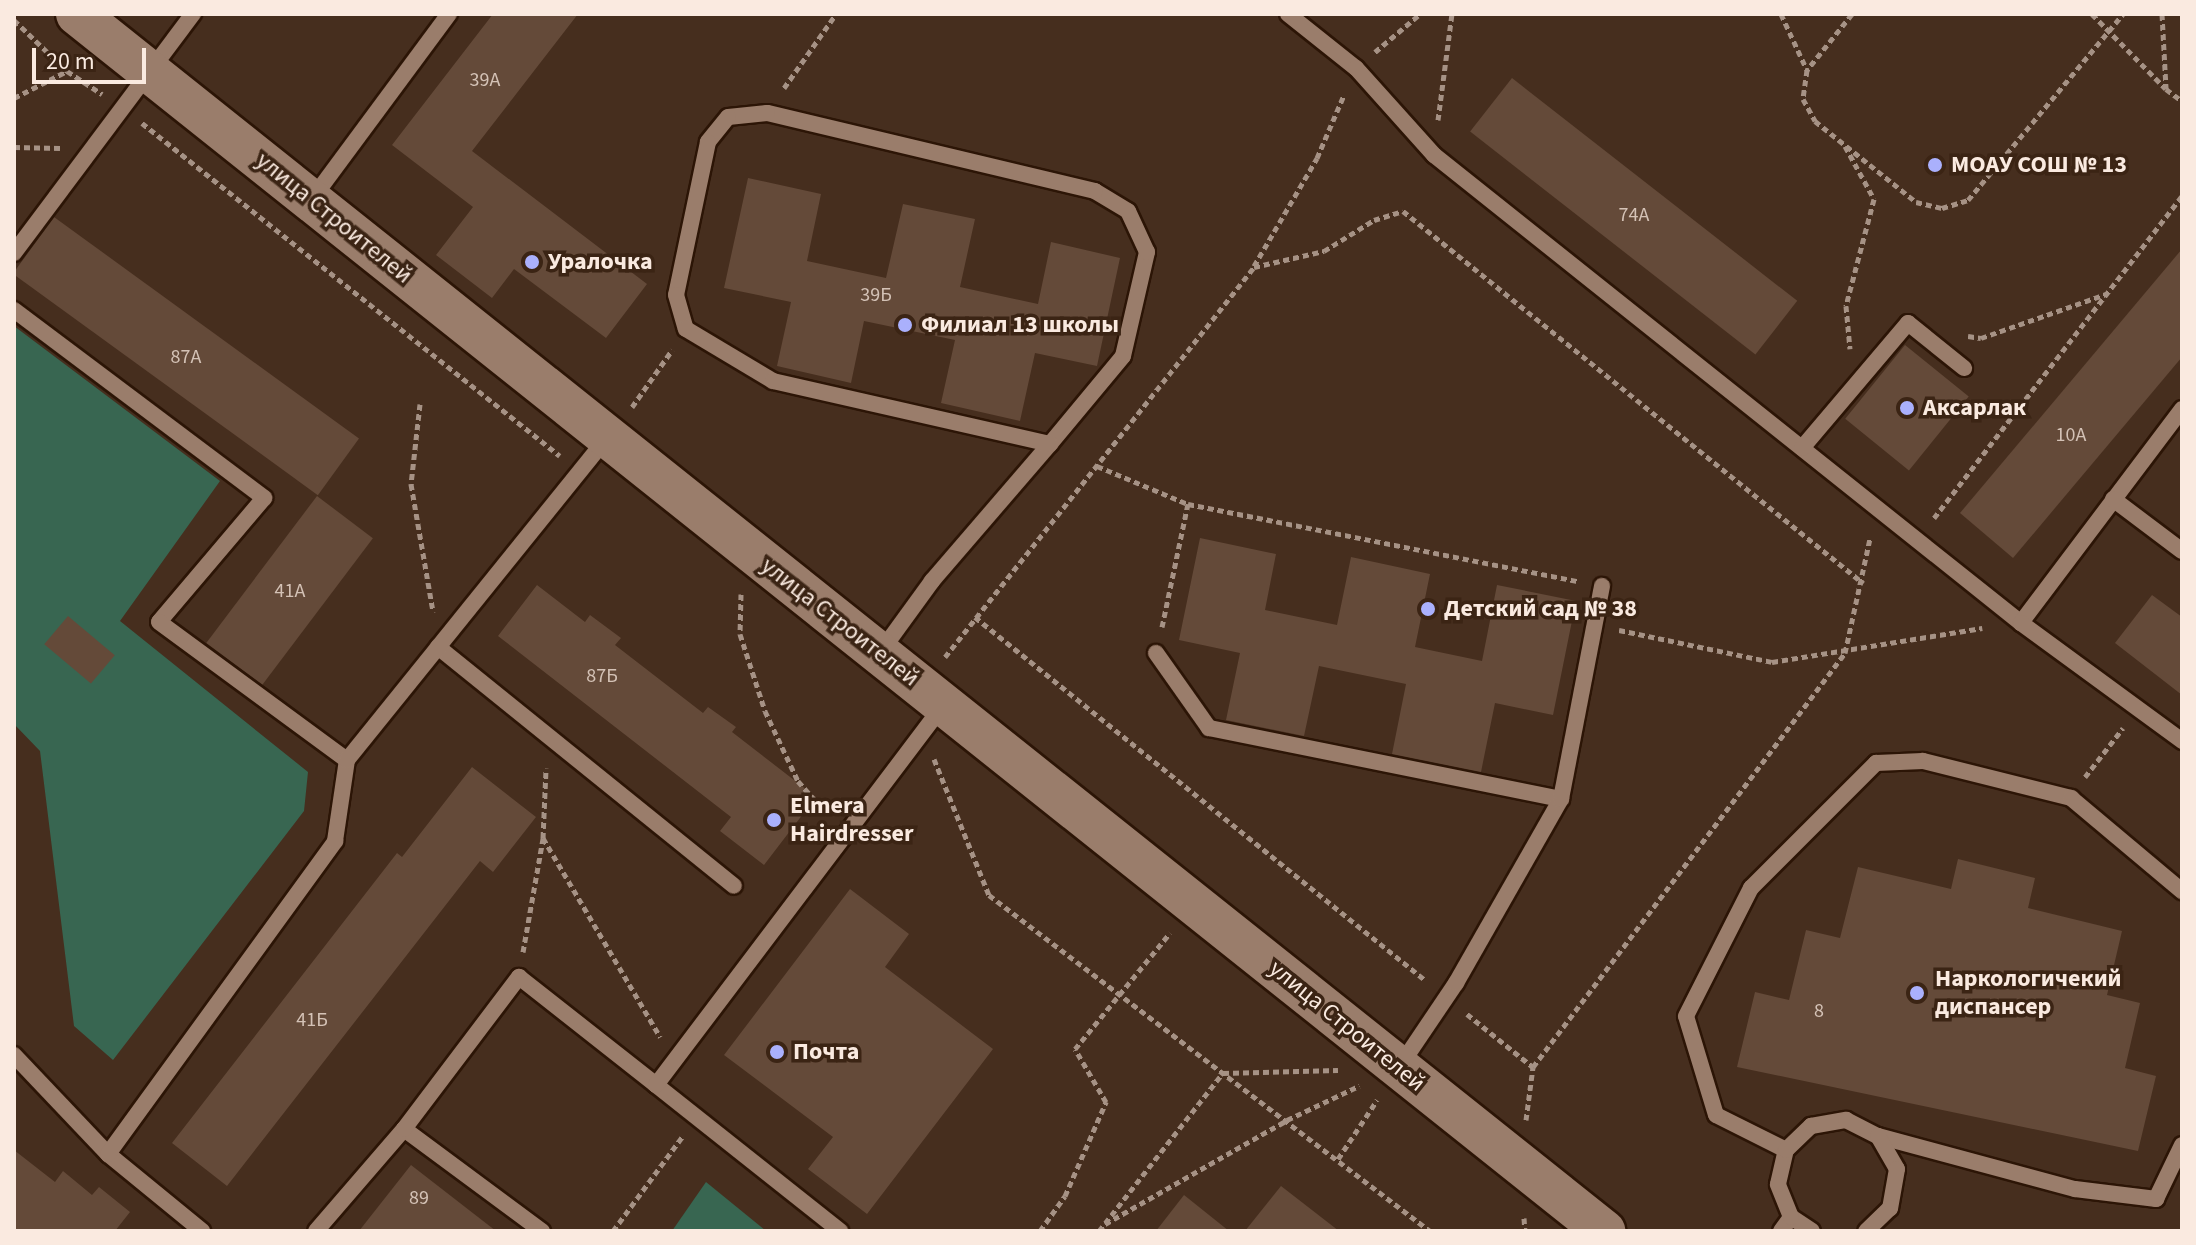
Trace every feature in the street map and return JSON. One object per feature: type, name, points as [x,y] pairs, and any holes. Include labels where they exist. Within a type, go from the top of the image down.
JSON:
[{"type":"street","name":"улица Строителей","points":[[77,14],[311,200],[619,423],[879,654],[930,708],[1193,903],[1604,1231]]},
{"type":"lane","points":[[14,253],[193,14]]},
{"type":"lane","points":[[311,200],[449,14]]},
{"type":"lane","points":[[1288,14],[1356,68],[1434,155],[1875,509],[2021,623],[2139,706],[2182,741]]},
{"type":"lane","points":[[879,654],[932,581],[1050,444],[1123,356],[1147,252],[1128,211],[1095,191],[767,113],[728,117],[708,142],[676,295],[686,329],[773,381],[1050,444]]},
{"type":"lane","points":[[14,310],[264,498],[159,622],[347,760]]},
{"type":"lane","points":[[1802,448],[1908,323],[1964,368]]},
{"type":"lane","points":[[2021,623],[2182,409]]},
{"type":"lane","points":[[108,1154],[335,841],[347,760],[619,423]]},
{"type":"lane","points":[[2113,499],[2182,551]]},
{"type":"lane","points":[[1399,1068],[1561,799],[1602,586]]},
{"type":"lane","points":[[438,647],[734,886]]},
{"type":"lane","points":[[1156,653],[1209,728],[1561,799]]},
{"type":"lane","points":[[656,1085],[845,835],[930,708]]},
{"type":"lane","points":[[1786,1150],[1716,1115],[1686,1016],[1751,888],[1876,763],[1923,761],[2071,798],[2182,891]]},
{"type":"lane","points":[[316,1231],[404,1129],[519,977],[840,1231]]},
{"type":"lane","points":[[14,1055],[108,1154],[202,1231]]},
{"type":"lane","points":[[1812,1231],[1786,1224],[1778,1184],[1786,1150],[1811,1126],[1846,1120],[1878,1136],[2075,1189],[2156,1199],[2182,1145]]},
{"type":"lane","points":[[404,1129],[542,1231]]},
{"type":"lane","points":[[1866,1231],[1890,1208],[1897,1169],[1878,1136]]},
{"type":"path","points":[[767,113],[836,14]]},
{"type":"path","points":[[1420,14],[1356,68],[1317,158],[1254,267],[975,617],[930,708],[989,895],[1120,999],[1287,1120],[1430,1231]]},
{"type":"path","points":[[1434,155],[1452,14]]},
{"type":"path","points":[[1781,14],[1807,70]]},
{"type":"path","points":[[1852,14],[1807,70],[1803,99],[1815,121],[1916,202],[1942,208],[1968,200],[2123,14]]},
{"type":"path","points":[[2092,14],[2166,89],[2182,101]]},
{"type":"path","points":[[2162,14],[2166,89]]},
{"type":"path","points":[[14,20],[67,71],[123,108],[578,470]]},
{"type":"path","points":[[14,98],[67,71]]},
{"type":"path","points":[[1844,144],[1874,199],[1846,306],[1854,386]]},
{"type":"path","points":[[14,147],[93,149]]},
{"type":"path","points":[[1916,541],[2182,196]]},
{"type":"path","points":[[1254,267],[1324,251],[1374,220],[1403,211],[1863,583]]},
{"type":"path","points":[[1908,323],[1981,338],[2107,293]]},
{"type":"path","points":[[619,423],[686,329]]},
{"type":"path","points":[[420,404],[411,484],[438,647]]},
{"type":"path","points":[[1097,466],[1188,504],[1602,586]]},
{"type":"path","points":[[1156,653],[1188,504]]},
{"type":"path","points":[[1525,1231],[1520,1164],[1533,1067],[1845,653],[1863,583],[1875,509]]},
{"type":"path","points":[[728,584],[753,602]]},
{"type":"path","points":[[741,593],[740,634],[765,711],[798,781],[845,835]]},
{"type":"path","points":[[975,617],[1533,1067]]},
{"type":"path","points":[[1594,625],[1772,662],[1845,653],[1909,637],[2021,623]]},
{"type":"path","points":[[2071,798],[2139,706]]},
{"type":"path","points":[[519,977],[543,838],[547,734]]},
{"type":"path","points":[[543,838],[675,1062]]},
{"type":"path","points":[[1040,1231],[1065,1196],[1106,1102],[1075,1049],[1120,999],[1193,903]]},
{"type":"path","points":[[1223,1073],[1399,1068]]},
{"type":"path","points":[[1105,1224],[1287,1120],[1399,1068]]},
{"type":"path","points":[[1338,1159],[1399,1068]]},
{"type":"path","points":[[1099,1231],[1223,1073]]},
{"type":"path","points":[[613,1231],[697,1117]]},
{"type":"green space","points":[[14,326],[220,481],[120,621],[308,772],[304,811],[113,1060],[74,1026],[40,751],[14,724]]},
{"type":"green space","points":[[706,1182],[766,1231],[672,1231]]},
{"type":"building","points":[[493,14],[578,14],[472,151],[647,284],[606,338],[514,269],[492,298],[436,255],[473,207],[392,145]]},
{"type":"building","points":[[1512,78],[1797,301],[1755,354],[1470,132]]},
{"type":"building","points":[[748,178],[821,194],[807,261],[886,278],[903,204],[975,219],[960,287],[1038,304],[1051,242],[1120,258],[1097,366],[1035,353],[1020,421],[941,403],[955,340],[864,321],[851,383],[777,366],[791,302],[724,288]]},
{"type":"building","points":[[54,217],[359,439],[318,495],[14,274]]},
{"type":"building","points":[[2182,249],[2182,357],[2013,558],[1960,513]]},
{"type":"building","name":"Аксарлак","points":[[1905,345],[1969,397],[1909,470],[1845,419]]},
{"type":"building","points":[[317,496],[373,538],[262,685],[206,643]]},
{"type":"building","points":[[1200,538],[1276,554],[1265,610],[1337,625],[1351,557],[1430,574],[1415,647],[1482,661],[1497,585],[1576,601],[1553,715],[1495,703],[1481,772],[1392,754],[1406,684],[1319,666],[1304,736],[1226,720],[1240,653],[1179,640]]},
{"type":"building","points":[[537,585],[585,622],[590,615],[621,638],[615,645],[703,713],[708,707],[736,727],[732,732],[816,797],[764,865],[720,831],[731,817],[498,636]]},
{"type":"building","points":[[2152,595],[2182,617],[2182,695],[2115,643]]},
{"type":"building","points":[[68,616],[115,655],[91,684],[44,644]]},
{"type":"building","points":[[472,767],[536,817],[493,872],[480,861],[227,1186],[172,1143],[397,853],[402,857]]},
{"type":"building","points":[[1958,859],[2035,878],[2028,908],[2122,931],[2107,995],[2140,1003],[2125,1068],[2156,1076],[2138,1151],[1737,1067],[1755,992],[1789,1000],[1806,930],[1840,938],[1858,867],[1951,889]]},
{"type":"building","name":"Почта","points":[[850,889],[909,934],[885,967],[993,1049],[867,1214],[808,1169],[833,1137],[724,1055]]},
{"type":"building","points":[[14,1150],[55,1182],[63,1171],[92,1195],[99,1187],[130,1212],[115,1231],[14,1231]]},
{"type":"building","points":[[411,1165],[496,1231],[359,1231]]},
{"type":"building","points":[[1281,1186],[1339,1231],[1245,1231]]},
{"type":"building","points":[[1184,1195],[1229,1231],[1156,1231]]},
{"type":"place","name":"МОАУ СОШ № 13","points":[[1935,165]]},
{"type":"place","name":"Уралочка","points":[[532,262]]},
{"type":"place","name":"Филиал 13 школы","points":[[905,325]]},
{"type":"place","name":"Аксарлак","points":[[1907,408]]},
{"type":"place","name":"Детский сад № 38","points":[[1428,609]]},
{"type":"place","name":"Elmera Hairdresser","points":[[774,820]]},
{"type":"place","name":"Наркологичекий диспансер","points":[[1917,993]]},
{"type":"place","name":"Почта","points":[[777,1052]]}]
